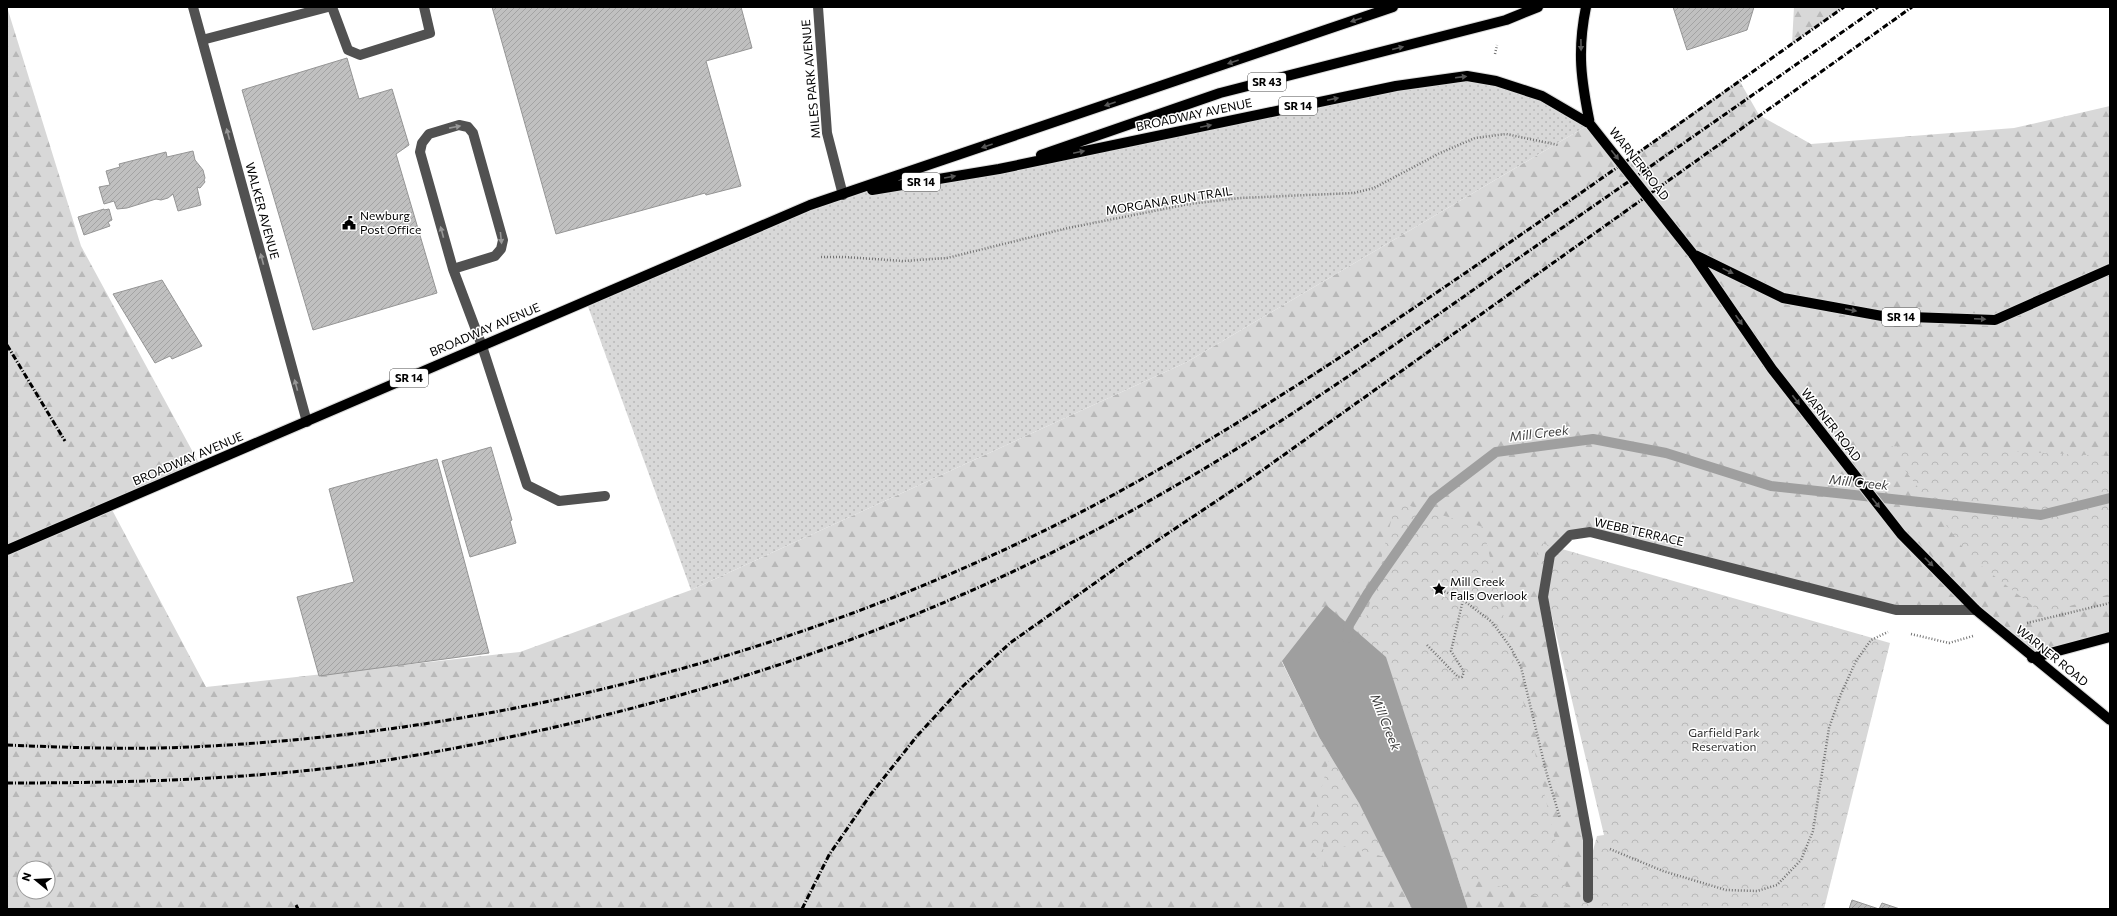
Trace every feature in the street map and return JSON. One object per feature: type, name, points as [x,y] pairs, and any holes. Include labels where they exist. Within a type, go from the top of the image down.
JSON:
[{"type":"main road","name":"BROADWAY AVENUE","points":[[7,550],[810,205],[1393,7]]},
{"type":"main road","name":"SR 43","points":[[999,169],[1220,93],[1506,20],[1538,7]]},
{"type":"main road","points":[[1586,7],[1580,34],[1581,81],[1590,124]]},
{"type":"main road","name":"BROADWAY AVENUE","points":[[842,195],[999,169],[1396,86],[1467,76],[1496,81],[1542,96],[1590,124]]},
{"type":"main road","name":"WARNER ROAD","points":[[1590,124],[1693,254],[1772,369],[1901,534],[1976,610],[2032,658],[2110,720]]},
{"type":"main road","name":"SR 14","points":[[1693,254],[1783,298],[1882,316],[1995,320],[2110,269]]},
{"type":"main road","points":[[2032,658],[2110,637]]},
{"type":"street","name":"WALKER AVENUE","points":[[193,7],[307,422]]},
{"type":"street","points":[[202,40],[328,7]]},
{"type":"street","points":[[332,7],[348,50],[360,55],[430,33],[424,7]]},
{"type":"street","name":"MILES PARK AVENUE","points":[[818,7],[827,133],[842,195]]},
{"type":"street","points":[[453,269],[495,256],[501,249],[503,240],[473,133],[468,127],[459,125],[429,134],[422,143],[420,152],[453,269],[482,346],[527,484],[559,501],[605,496]]},
{"type":"street","name":"WEBB TERRACE","points":[[1588,898],[1586,832],[1543,597],[1550,555],[1570,535],[1590,532],[1896,610],[1976,610]]},
{"type":"path","name":"MORGANA RUN TRAIL","points":[[821,257],[845,256],[902,260],[947,258],[1068,228],[1189,204],[1240,198],[1354,193],[1374,188],[1440,153],[1475,138],[1506,134],[1558,145]]},
{"type":"path","points":[[1439,589],[1463,600],[1492,622],[1511,648],[1521,667],[1546,771],[1561,822]]},
{"type":"path","points":[[1427,645],[1458,677],[1462,677],[1464,672],[1451,651],[1463,600]]},
{"type":"path","points":[[2062,615],[2110,603]]},
{"type":"path","points":[[1609,849],[1663,871],[1726,890],[1757,890],[1776,885],[1800,860],[1813,831],[1829,728],[1856,661],[1871,640],[1889,631],[1895,632]]},
{"type":"path","points":[[1908,633],[1949,643],[1960,639]]},
{"type":"green space","points":[[7,7],[81,246],[201,467],[110,506],[206,687],[520,652],[691,590],[1187,362],[1590,124],[1622,163],[1739,80],[1759,115],[1811,144],[2014,128],[2110,106],[2110,637],[2032,658],[1976,610],[1896,610],[1590,532],[1570,535],[1550,555],[1543,597],[1588,840],[1586,909],[1468,909],[1386,657],[1282,662],[1319,737],[1359,803],[1412,909],[7,909]]},
{"type":"green space","points":[[1794,7],[1844,7],[1792,44]]},
{"type":"green space","points":[[1467,76],[1542,96],[1590,124],[1187,362],[691,590],[586,301],[843,195],[999,169]]},
{"type":"green space","points":[[1887,446],[2110,456],[2110,594],[2043,614],[1970,557]]},
{"type":"green space","points":[[1396,502],[1483,527],[1570,905],[1323,841],[1324,867],[1307,844]]},
{"type":"green space","name":"Garfield Park Reservation","points":[[1534,541],[1890,643],[1824,909],[1577,909],[1597,836],[1604,835]]},
{"type":"water","points":[[1326,605],[1386,657],[1468,909],[1412,909],[1359,803],[1319,737],[1282,661]]},
{"type":"building","points":[[492,7],[741,7],[752,48],[706,61],[741,186],[706,195],[705,193],[556,234]]},
{"type":"building","points":[[1673,7],[1754,7],[1747,30],[1687,50]]},
{"type":"building","name":"Newburg Post Office","points":[[347,58],[359,99],[392,89],[409,145],[396,154],[437,293],[313,330],[242,90]]},
{"type":"building","points":[[193,151],[195,160],[203,170],[205,178],[205,182],[200,188],[197,187],[201,205],[178,211],[173,194],[168,198],[161,200],[156,199],[127,208],[117,209],[114,201],[104,204],[99,187],[110,185],[106,171],[120,167],[119,164],[166,152],[167,157]]},
{"type":"building","points":[[104,209],[109,209],[112,220],[108,222],[110,226],[84,235],[78,217]]},
{"type":"building","points":[[162,280],[202,346],[172,359],[170,356],[155,363],[113,294]]},
{"type":"building","points":[[491,447],[512,520],[510,521],[516,543],[470,557],[442,461]]},
{"type":"building","points":[[437,459],[489,653],[319,676],[297,597],[354,582],[329,489]]},
{"type":"building","points":[[1852,900],[1879,909],[1849,909]]},
{"type":"building","points":[[1882,903],[1900,909],[1879,909]]},
{"type":"waterway","name":"Mill Creek","points":[[1347,638],[1349,625],[1368,593],[1433,500],[1496,452],[1593,439],[1666,453],[1771,486],[2041,515],[2110,498]]},
{"type":"railway","points":[[7,745],[109,748],[211,746],[325,737],[439,722],[551,701],[662,674],[772,641],[880,603],[986,558],[1089,508],[1182,456],[1274,400],[1364,342],[1600,180],[1844,7]]},
{"type":"railway","points":[[7,783],[173,780],[256,775],[339,767],[452,749],[564,725],[692,692],[819,651],[943,603],[1004,576],[1121,517],[1177,485],[1288,416],[1396,344],[1878,7]]},
{"type":"railway","points":[[802,909],[829,855],[871,794],[917,736],[962,687],[1010,643],[1119,566],[1257,474],[1912,7]]},
{"type":"railway","points":[[7,345],[65,441]]},
{"type":"railway","points":[[296,905],[298,909]]},
{"type":"place","name":"Newburg Post Office","points":[[349,223]]},
{"type":"place","name":"Mill Creek Falls Overlook","points":[[1439,589]]}]
